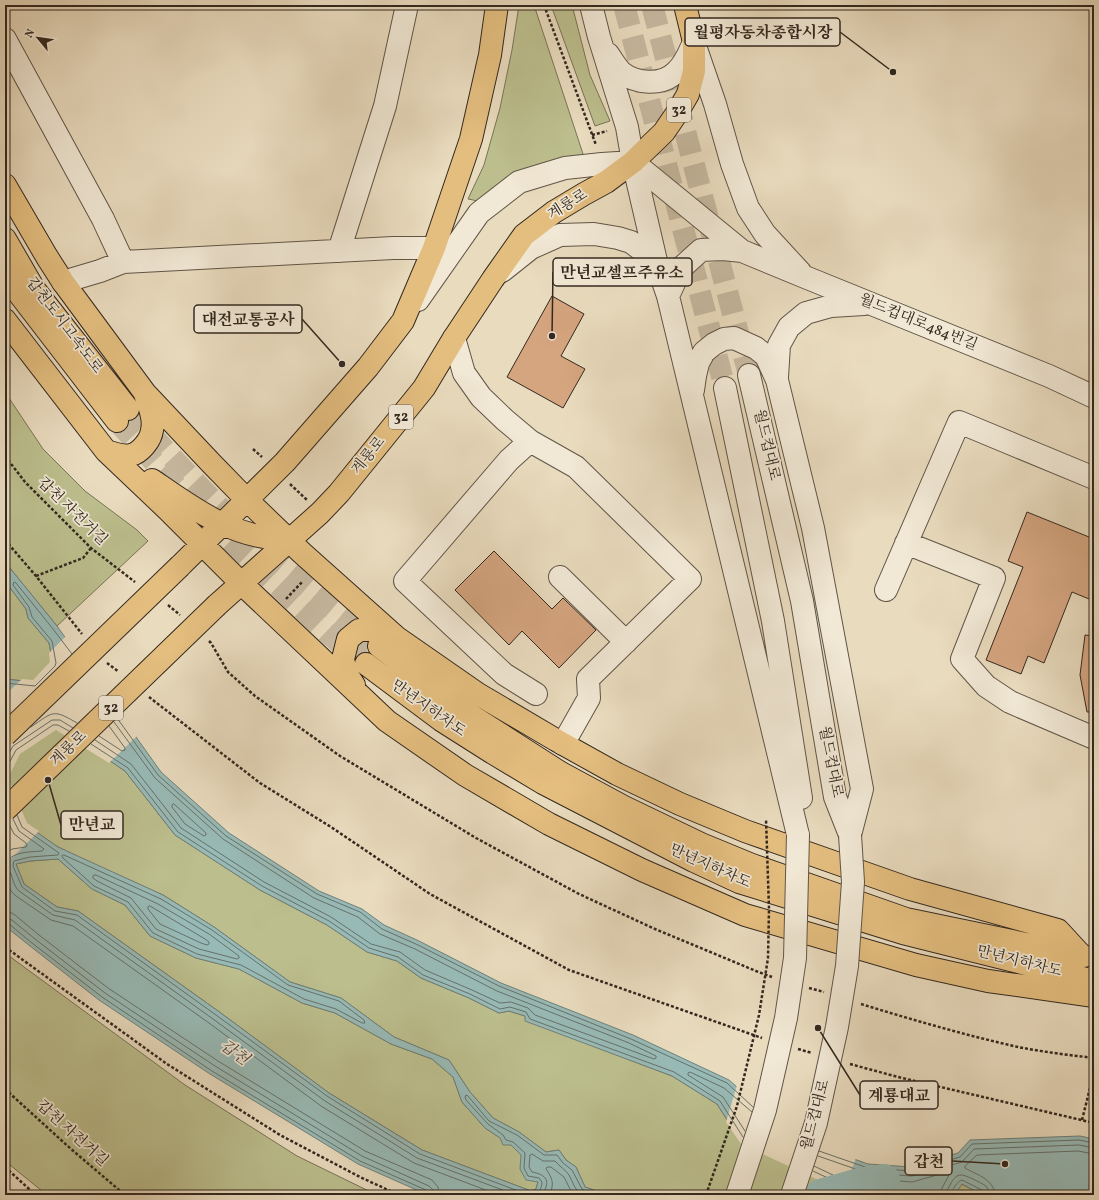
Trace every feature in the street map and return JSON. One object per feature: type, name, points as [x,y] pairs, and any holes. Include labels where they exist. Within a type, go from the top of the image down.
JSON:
[{"type":"main road","points":[[5,735],[285,462],[368,367],[403,322],[434,248],[471,139],[490,55],[496,5]]},
{"type":"main road","name":"계룡로","points":[[5,810],[217,605],[320,513],[339,493],[424,388],[454,338],[493,279],[524,236],[554,212],[606,182],[633,162],[664,132],[677,114],[688,94],[694,71],[685,5]]},
{"type":"main road","points":[[5,185],[47,257],[145,393],[247,500],[317,565],[388,641]]},
{"type":"main road","name":"갑천도시고속도로","points":[[5,239],[34,290],[122,415],[10,282],[5,274]]},
{"type":"main road","points":[[5,320],[106,451],[241,583],[387,721],[465,775],[549,824],[642,870],[745,915],[916,966],[988,981],[1094,996]]},
{"type":"main road","points":[[106,451],[130,456],[140,450],[148,442],[152,430],[152,418],[145,393]]},
{"type":"main road","points":[[106,451],[191,507],[226,526],[263,537],[290,540]]},
{"type":"main road","points":[[361,696],[346,673],[343,659],[348,639],[359,630],[376,630],[388,641],[563,744],[617,774],[680,804],[745,831],[910,889],[1058,930],[1088,957]]},
{"type":"main road","name":"만년지하차도","points":[[388,641],[464,711],[561,773],[624,807],[700,844],[752,865],[906,919],[1088,957]]},
{"type":"main road","name":"만년지하차도","points":[[366,664],[441,720],[543,783],[694,862],[740,882],[903,933],[1094,981]]},
{"type":"street","points":[[340,250],[385,106],[407,5]]},
{"type":"street","points":[[591,5],[599,38],[626,127],[656,261],[668,296],[693,397],[798,835]]},
{"type":"street","points":[[599,38],[620,71],[642,82],[652,82],[666,79],[675,73],[690,50]]},
{"type":"street","points":[[5,39],[103,219],[123,262]]},
{"type":"street","points":[[690,50],[715,104],[732,164],[748,208],[765,234],[805,277]]},
{"type":"street","points":[[403,322],[479,212],[519,182],[565,168],[633,162],[742,251]]},
{"type":"street","points":[[493,279],[531,248],[560,235],[594,234],[618,238],[631,242],[656,261]]},
{"type":"street","points":[[64,282],[123,262],[340,250],[434,248]]},
{"type":"street","points":[[668,296],[681,268],[700,250],[723,249],[742,251]]},
{"type":"street","name":"월드컵대로484번길","points":[[742,251],[1049,376],[1094,396]]},
{"type":"street","points":[[777,380],[779,345],[789,327],[806,313],[831,306],[869,303]]},
{"type":"street","points":[[454,338],[464,374],[481,397],[530,441],[576,467],[690,579],[588,679],[589,698],[563,744]]},
{"type":"street","points":[[693,397],[695,376],[698,364],[704,352],[714,344],[724,339],[734,338],[756,348],[766,356],[777,380],[813,528],[862,789],[850,835]]},
{"type":"street","name":"월드컵대로","points":[[749,375],[802,601],[835,797],[850,835],[853,882],[848,966],[837,1027],[816,1123],[792,1195]]},
{"type":"street","name":"월드컵대로","points":[[725,388],[774,628],[801,795],[798,835],[794,958],[786,1018],[765,1110],[737,1195]]},
{"type":"street","points":[[886,590],[959,422],[1094,478]]},
{"type":"street","points":[[530,441],[509,460],[405,581],[504,674],[536,694]]},
{"type":"street","points":[[906,543],[994,578],[962,659],[986,686],[1010,702],[1094,738]]},
{"type":"street","points":[[560,577],[626,642]]},
{"type":"path","points":[[544,5],[597,147]]},
{"type":"path","points":[[592,135],[610,131]]},
{"type":"path","points":[[253,449],[320,513]]},
{"type":"path","name":"갑천 자전거길","points":[[5,456],[25,482],[91,548],[130,578]]},
{"type":"path","points":[[5,540],[83,635]]},
{"type":"path","points":[[36,576],[83,558],[91,548]]},
{"type":"path","points":[[273,613],[317,565]]},
{"type":"path","points":[[101,659],[120,673]]},
{"type":"path","points":[[144,692],[260,783],[331,827],[430,894],[569,970],[765,1039]]},
{"type":"path","points":[[706,1195],[737,1106],[759,1015],[768,958],[769,909],[766,819]]},
{"type":"path","points":[[5,947],[167,1064],[273,1131],[360,1177],[399,1195]]},
{"type":"path","points":[[794,1048],[816,1054]]},
{"type":"path","points":[[844,1062],[898,1077],[1094,1123]]},
{"type":"path","points":[[1082,1120],[1094,1072]]},
{"type":"path","name":"갑천 자전거길","points":[[5,1089],[70,1149],[125,1195]]},
{"type":"path","points":[[5,1167],[37,1195]]},
{"type":"green space","points":[[519,5],[534,5],[585,160],[512,176],[491,189],[478,201],[468,199],[484,165],[500,108],[512,50]]},
{"type":"green space","points":[[551,5],[572,5],[590,75],[610,121],[595,126]]},
{"type":"green space","points":[[5,392],[43,449],[85,491],[137,530],[148,541],[57,626],[5,562]]},
{"type":"green space","points":[[5,581],[26,609],[28,618],[49,643],[53,663],[33,682],[5,679]]},
{"type":"green space","points":[[56,728],[97,752],[125,771],[175,835],[260,890],[327,925],[367,952],[397,961],[421,978],[469,998],[499,1013],[509,1011],[525,1016],[601,1049],[672,1076],[717,1104],[742,1143],[852,1194],[867,1195],[608,1195],[585,1187],[576,1167],[566,1160],[559,1150],[546,1152],[519,1132],[493,1118],[470,1092],[449,1060],[394,1037],[341,998],[290,982],[214,927],[163,895],[58,847],[25,824],[6,778],[19,753]]},
{"type":"green space","points":[[58,859],[92,889],[125,905],[150,936],[196,958],[239,969],[302,1003],[335,1013],[391,1044],[432,1059],[453,1077],[462,1102],[485,1128],[511,1145],[521,1155],[538,1182],[536,1189],[531,1191],[422,1150],[329,1093],[218,1011],[78,911],[57,907],[24,884],[16,864],[30,861]]},
{"type":"green space","points":[[5,953],[185,1085],[297,1156],[377,1195],[47,1195],[5,1161]]},
{"type":"green space","points":[[961,1184],[983,1195],[955,1195]]},
{"type":"water","points":[[5,562],[57,626],[161,772],[229,833],[319,891],[362,909],[384,925],[419,941],[501,983],[633,1035],[729,1080],[795,1138],[868,1164],[911,1167],[958,1153],[970,1140],[1080,1136],[1094,1139],[1094,1195],[983,1195],[962,1184],[955,1195],[852,1194],[742,1143],[717,1104],[672,1076],[525,1021],[525,1016],[509,1011],[499,1013],[469,998],[421,978],[397,961],[367,952],[327,925],[260,890],[175,835],[125,771],[97,752],[56,728],[19,753],[6,778],[25,824],[58,847],[163,895],[214,927],[290,982],[341,998],[394,1037],[449,1060],[470,1092],[493,1118],[519,1132],[546,1152],[559,1150],[566,1160],[576,1167],[585,1187],[608,1195],[428,1195],[358,1164],[210,1074],[99,1000],[5,926],[5,679],[33,682],[53,663],[49,643],[28,618],[26,609],[5,581]],"holes":[[[58,859],[92,889],[125,905],[150,936],[196,958],[239,969],[302,1003],[335,1013],[391,1044],[432,1059],[453,1077],[462,1102],[485,1128],[500,1138],[503,1145],[511,1145],[521,1155],[520,1169],[526,1180],[538,1182],[536,1189],[531,1191],[422,1150],[329,1093],[218,1011],[78,911],[57,907],[24,884],[16,864],[30,861]]]},
{"type":"pier","points":[[66,636],[137,736],[109,763],[56,730],[20,754],[8,778],[27,823],[39,831],[5,865],[5,695],[22,679],[33,680],[50,662],[49,653]]},
{"type":"pier","points":[[737,1085],[796,1136],[856,1158],[844,1192],[741,1144],[726,1122]]},
{"type":"building","points":[[552,296],[584,314],[561,356],[585,369],[563,408],[507,377]]},
{"type":"building","points":[[1027,512],[1094,539],[1094,601],[1072,592],[1044,663],[1028,656],[1021,674],[986,660],[1023,567],[1008,561]]},
{"type":"building","points":[[494,551],[552,609],[563,598],[596,630],[559,668],[522,631],[509,645],[455,590]]},
{"type":"building","points":[[1085,635],[1094,636],[1094,712],[1087,712],[1080,675]]},
{"type":"waterway","name":"갑천","points":[[821,1195],[863,1183],[884,1180]]},
{"type":"tunnel","points":[[624,5],[725,388]]},
{"type":"tunnel","points":[[652,5],[749,375]]},
{"type":"tunnel","points":[[128,409],[225,513],[302,583],[373,642]]},
{"type":"tunnel","points":[[117,421],[198,510],[330,635],[366,664]]},
{"type":"place","name":"월평자동차종합시장","points":[[893,72]]},
{"type":"place","name":"만년교셀프주유소","points":[[552,336]]},
{"type":"place","name":"대전교통공사","points":[[342,364]]},
{"type":"place","name":"만년교","points":[[48,780]]},
{"type":"place","name":"계룡대교","points":[[818,1028]]},
{"type":"place","name":"갑천","points":[[1005,1164]]}]
